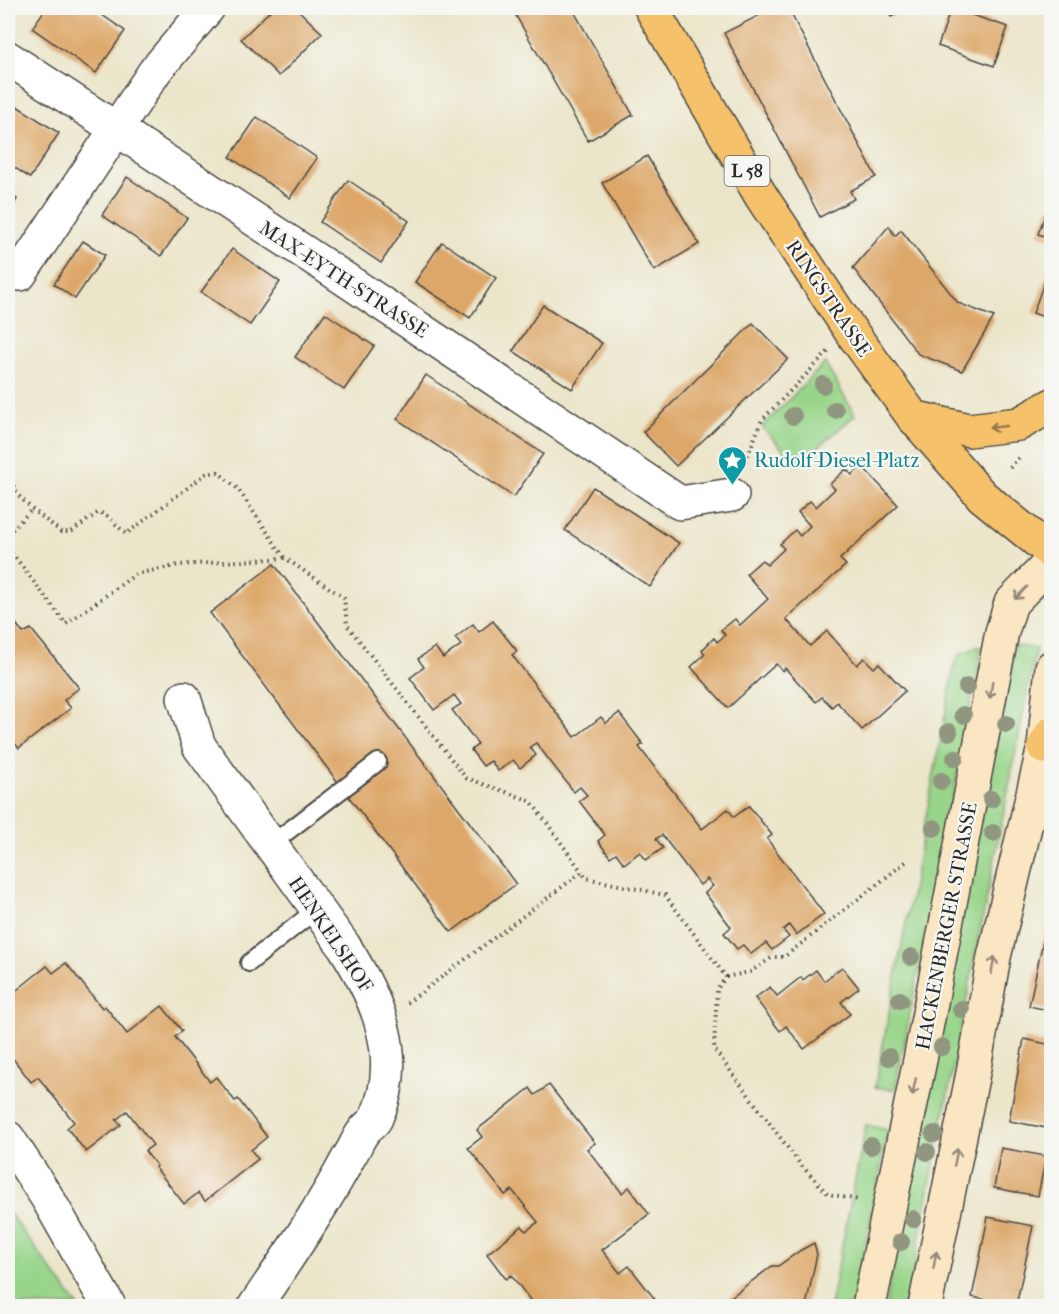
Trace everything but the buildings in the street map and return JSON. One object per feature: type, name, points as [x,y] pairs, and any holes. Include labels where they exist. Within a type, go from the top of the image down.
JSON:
[{"type":"main road","name":"RINGSTRASSE","points":[[651,8],[761,196],[850,330],[913,417],[977,491],[1052,553]]},
{"type":"main road","points":[[913,417],[969,430],[1019,424],[1052,405]]},
{"type":"street","points":[[20,274],[154,71],[208,8]]},
{"type":"street","name":"MAX-EYTH-STRASSE","points":[[8,58],[327,267],[680,503],[732,495]]},
{"type":"street","name":"HACKENBERGER STRASSE","points":[[869,1306],[974,786],[1002,633],[1011,603],[1052,561]]},
{"type":"street","points":[[925,1306],[973,1073],[994,957],[1048,740],[1052,667]]},
{"type":"street","name":"HENKELSHOF","points":[[184,698],[199,746],[345,946],[363,976],[382,1021],[387,1056],[385,1089],[375,1121],[363,1132],[339,1176],[255,1306]]},
{"type":"street","points":[[8,1138],[48,1199],[109,1306]]},
{"type":"lane","points":[[270,845],[378,762]]},
{"type":"lane","points":[[249,963],[317,909]]},
{"type":"path","points":[[732,495],[762,420],[850,330]]},
{"type":"path","points":[[8,474],[18,495],[61,532],[71,532],[99,512],[107,516],[126,534],[206,474],[218,472],[238,489],[285,558],[344,598],[347,626],[466,778],[531,801],[586,878],[665,895],[726,977]]},
{"type":"path","points":[[8,534],[32,509]]},
{"type":"path","points":[[8,548],[66,624],[136,574],[179,565],[285,558]]},
{"type":"path","points":[[890,1205],[828,1194],[800,1164],[714,1049],[717,989],[726,977],[750,972],[773,957],[784,957],[907,861]]},
{"type":"path","points":[[382,1021],[582,872]]},
{"type":"green space","points":[[825,363],[855,415],[798,465],[762,427]]},
{"type":"green space","points":[[1014,645],[1036,649],[906,1306],[885,1306]]},
{"type":"green space","points":[[982,647],[895,1090],[875,1087],[955,663],[960,654]]},
{"type":"green space","points":[[866,1125],[888,1130],[853,1306],[830,1306]]},
{"type":"green space","points":[[8,1211],[78,1306],[8,1306]]},
{"type":"place","name":"Rudolf-Diesel-Platz","points":[[733,486]]}]
